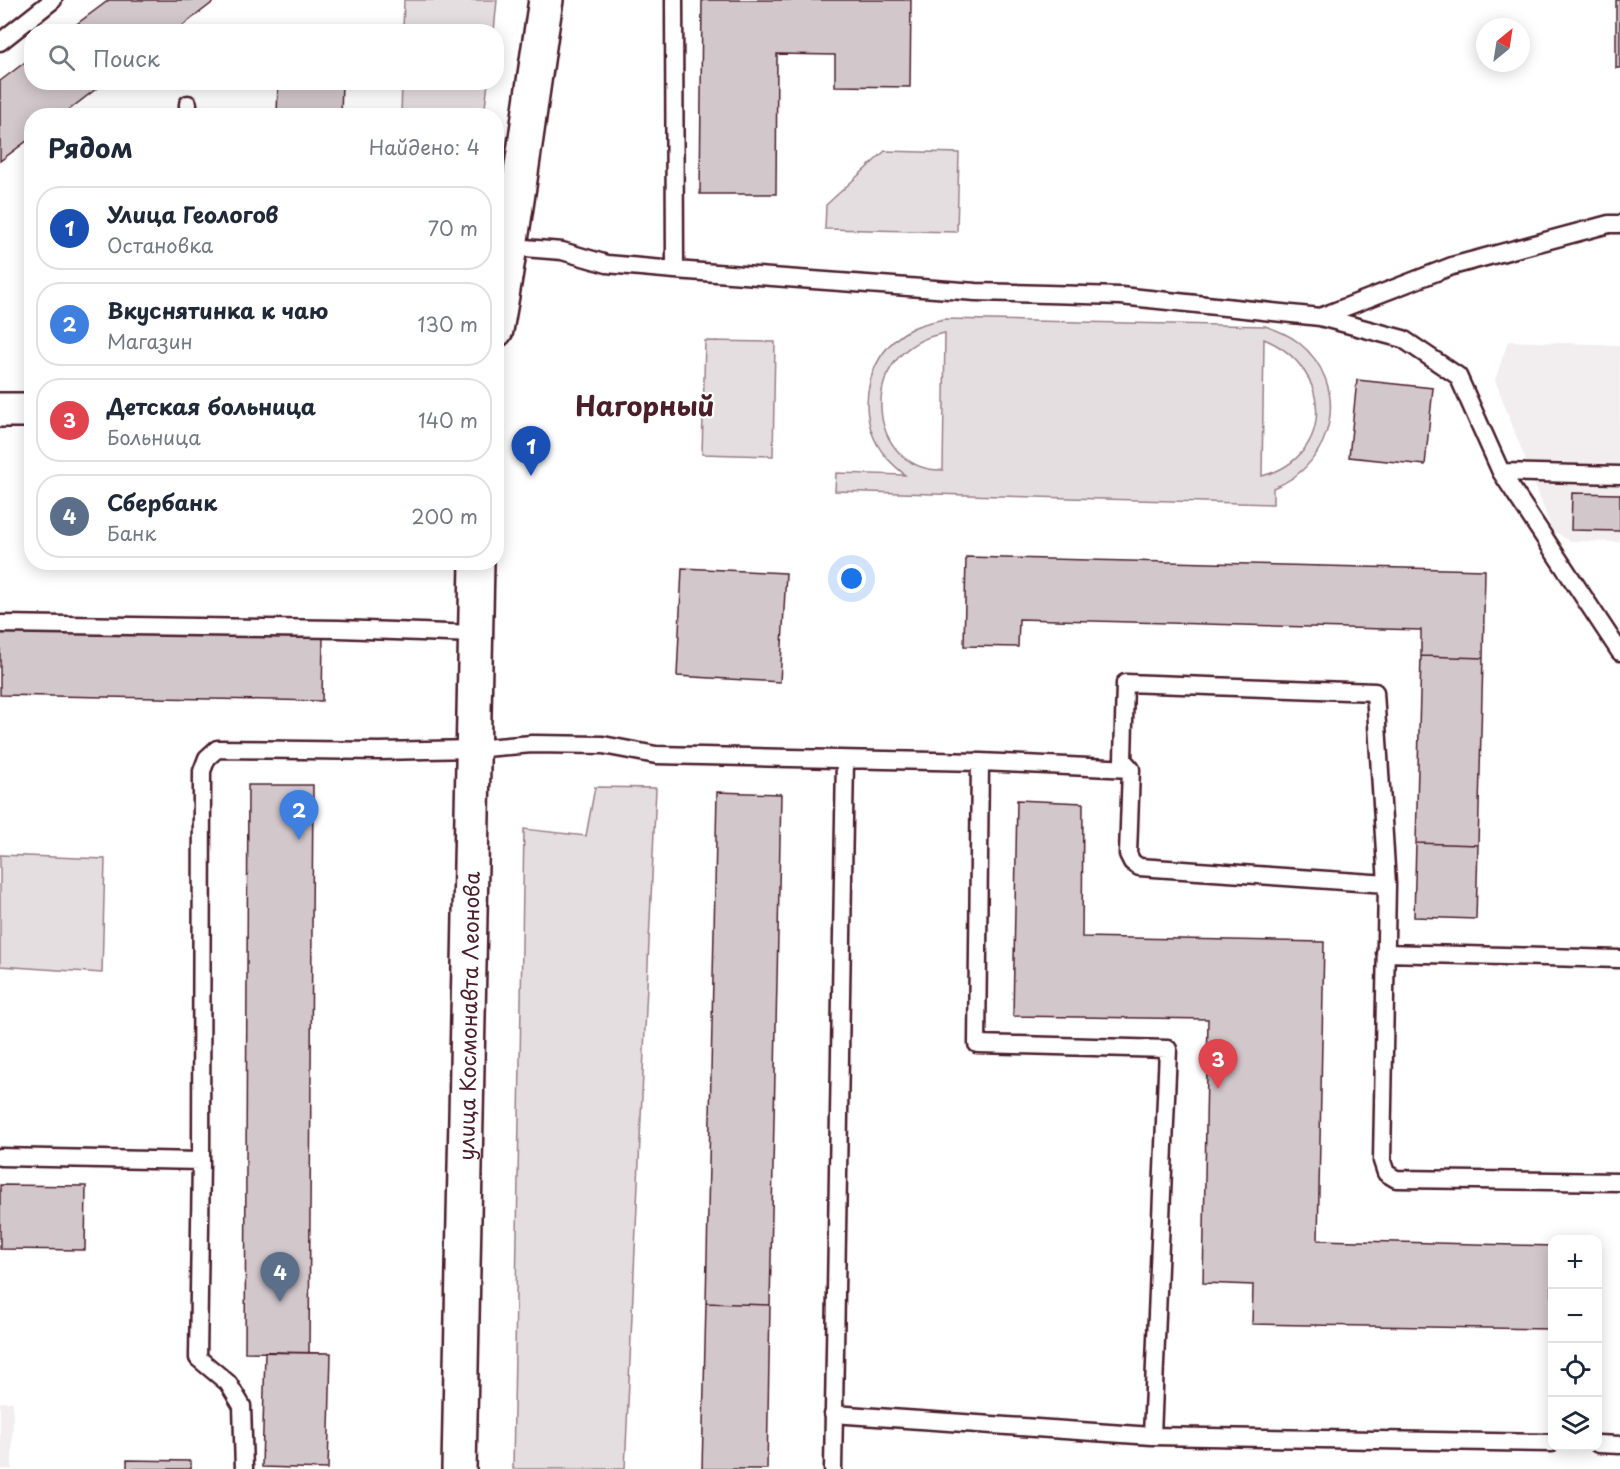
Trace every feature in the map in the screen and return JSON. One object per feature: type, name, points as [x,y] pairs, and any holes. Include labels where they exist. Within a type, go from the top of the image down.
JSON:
[{"type":"main road","points":[[504,288],[512,247],[525,132],[546,0]]},
{"type":"main road","points":[[0,410],[24,410]]},
{"type":"main road","name":"улица Космонавта Леонова","points":[[459,1469],[477,570]]},
{"type":"lane","points":[[0,42],[54,0]]},
{"type":"lane","points":[[674,0],[675,270]]},
{"type":"lane","points":[[1320,317],[1452,266],[1609,224],[1620,224]]},
{"type":"lane","points":[[512,247],[562,251],[607,264],[675,270],[976,292],[1120,296],[1320,317],[1403,339],[1458,376],[1502,472],[1620,652]]},
{"type":"lane","points":[[1502,472],[1620,475]]},
{"type":"lane","points":[[0,624],[339,629],[475,634]]},
{"type":"lane","points":[[1386,884],[1139,867],[1131,862],[1128,854],[1131,769],[1123,760],[1125,683],[1375,692],[1386,884],[1382,1161],[1386,1173],[1396,1179],[1620,1182]]},
{"type":"lane","points":[[244,1469],[242,1406],[228,1383],[198,1358],[202,771],[207,758],[218,749],[379,751],[473,749],[532,744],[603,745],[656,755],[980,762],[1131,769]]},
{"type":"lane","points":[[833,1469],[845,760]]},
{"type":"lane","points":[[980,762],[976,1044],[1168,1049],[1152,1436]]},
{"type":"lane","points":[[1385,953],[1620,959]]},
{"type":"lane","points":[[0,1157],[201,1161]]},
{"type":"lane","points":[[833,1414],[1152,1436],[1548,1443]]},
{"type":"lane","points":[[1602,1444],[1620,1444]]},
{"type":"shaded area","points":[[404,0],[497,0],[495,24],[403,24]]},
{"type":"shaded area","points":[[402,90],[487,90],[485,108],[401,108]]},
{"type":"shaded area","points":[[885,151],[959,153],[957,232],[825,229],[826,205]]},
{"type":"shaded area","points":[[944,319],[1265,326],[1294,339],[1315,359],[1326,379],[1330,401],[1329,422],[1322,443],[1311,461],[1294,477],[1273,488],[1273,504],[835,491],[836,473],[905,475],[883,453],[871,429],[867,397],[870,381],[884,352],[895,340],[913,328]],"holes":[[[945,333],[943,470],[917,465],[898,452],[886,432],[881,408],[884,384],[895,361],[915,344]],[[1264,339],[1287,352],[1303,370],[1313,390],[1317,411],[1313,432],[1303,451],[1286,466],[1262,476]]]},
{"type":"shaded area","points":[[705,341],[775,342],[773,456],[702,454]]},
{"type":"shaded area","points":[[1508,341],[1620,345],[1620,542],[1570,541],[1552,530],[1495,380]]},
{"type":"shaded area","points":[[595,787],[656,788],[625,1469],[513,1469],[524,829],[586,836]]},
{"type":"shaded area","points":[[0,855],[105,859],[102,973],[0,966]]},
{"type":"shaded area","points":[[0,1402],[13,1402],[12,1469],[0,1469]]},
{"type":"building","points":[[109,0],[216,0],[184,24],[77,24]]},
{"type":"building","points":[[702,0],[911,0],[910,87],[835,86],[835,55],[777,54],[776,194],[700,194]]},
{"type":"building","points":[[1616,0],[1620,0],[1620,68],[1616,68]]},
{"type":"building","points":[[24,63],[24,90],[95,90],[71,108],[24,108],[24,143],[0,161],[0,81]]},
{"type":"building","points":[[278,90],[342,90],[341,108],[277,108]]},
{"type":"building","points":[[1357,380],[1433,388],[1425,465],[1349,457]]},
{"type":"building","points":[[1572,493],[1620,494],[1620,531],[1571,530]]},
{"type":"building","points":[[966,557],[1485,570],[1483,658],[1421,656],[1421,630],[1019,619],[1018,647],[964,646]]},
{"type":"building","points":[[682,568],[786,573],[780,682],[677,676]]},
{"type":"building","points":[[0,631],[323,637],[322,701],[0,695]]},
{"type":"building","points":[[1421,656],[1483,658],[1478,845],[1416,843]]},
{"type":"building","points":[[248,785],[313,785],[309,1353],[245,1352]]},
{"type":"building","points":[[717,792],[781,794],[770,1305],[706,1303]]},
{"type":"building","points":[[1017,800],[1083,803],[1082,937],[1324,942],[1318,1240],[1548,1246],[1548,1329],[1252,1324],[1253,1285],[1203,1283],[1208,1019],[1013,1016]]},
{"type":"building","points":[[1416,843],[1478,845],[1476,919],[1414,917]]},
{"type":"building","points":[[0,1185],[86,1186],[85,1250],[0,1249]]},
{"type":"building","points":[[706,1303],[770,1305],[767,1469],[702,1469]]},
{"type":"building","points":[[265,1352],[331,1353],[328,1469],[262,1467]]},
{"type":"building","points":[[127,1460],[191,1461],[191,1469],[127,1469]]},
{"type":"place","name":"Улица Геологов","points":[[531,476]]},
{"type":"place","name":"Вкуснятинка к чаю","points":[[299,840]]},
{"type":"place","name":"Детская больница","points":[[1218,1089]]},
{"type":"place","name":"Сбербанк","points":[[280,1302]]},
{"type":"district","name":"Нагорный","points":[[645,404]]}]
